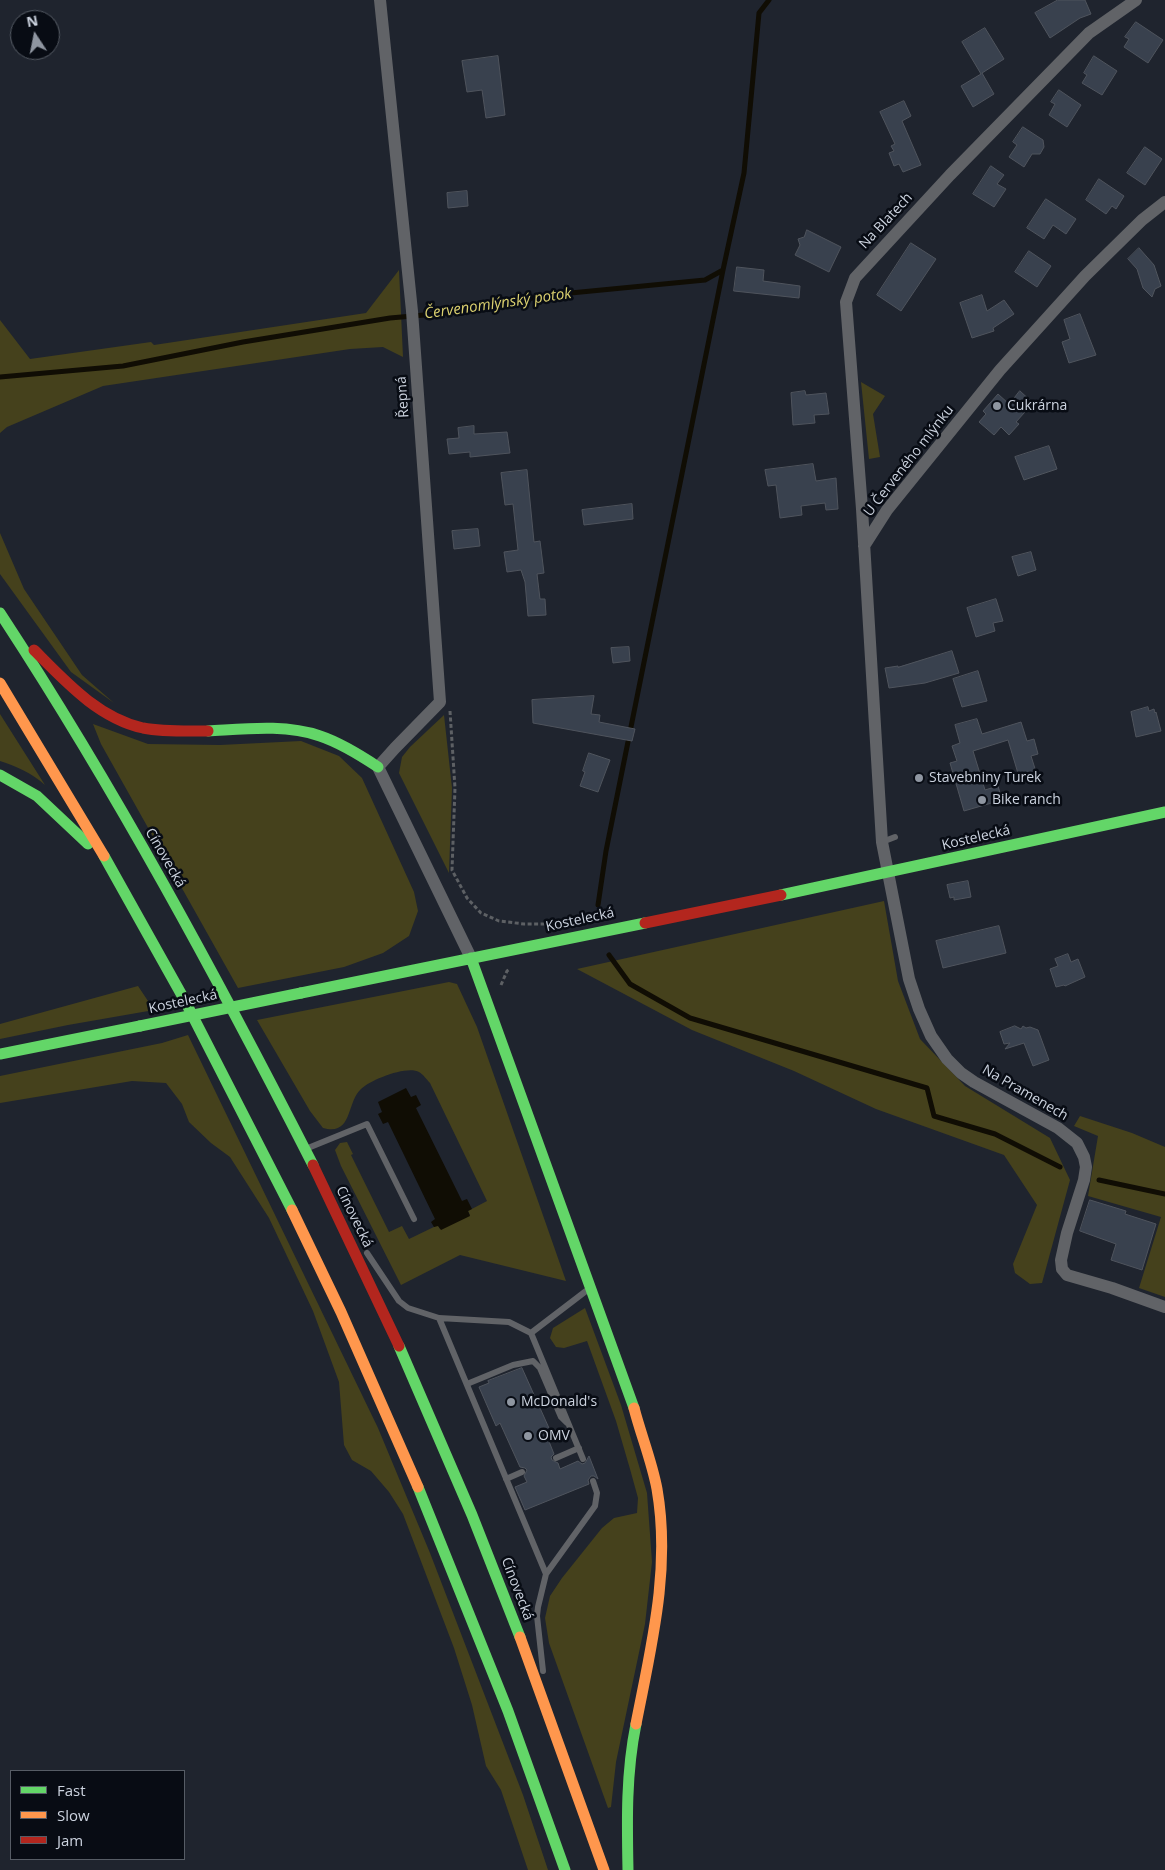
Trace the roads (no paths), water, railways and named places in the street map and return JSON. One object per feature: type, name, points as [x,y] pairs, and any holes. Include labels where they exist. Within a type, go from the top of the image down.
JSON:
[{"type":"main road","points":[[3,618],[91,704],[123,722],[151,730],[194,731],[269,728],[301,731],[329,738],[378,767]]},
{"type":"main road","name":"Cínovecká","points":[[3,618],[60,707],[159,876],[213,973],[325,1190],[388,1322],[472,1515],[549,1712],[604,1870]]},
{"type":"main road","points":[[0,683],[109,863],[180,990],[249,1120],[353,1336],[398,1438],[502,1691],[565,1870]]},
{"type":"main road","points":[[0,774],[16,781],[36,794],[109,863]]},
{"type":"main road","name":"Kostelecká","points":[[0,1054],[888,873],[1165,812]]},
{"type":"main road","points":[[471,958],[631,1399],[657,1489],[663,1554],[658,1613],[632,1744],[627,1800],[628,1870]]},
{"type":"street","name":"Řepná","points":[[378,767],[440,702],[412,316],[380,0]]},
{"type":"street","name":"Na Blatech","points":[[864,546],[846,302],[855,278],[950,174],[1089,34],[1136,0]]},
{"type":"street","name":"U Červeného mlýnku","points":[[864,546],[887,510],[1000,370],[1085,276],[1142,220],[1164,207]]},
{"type":"street","points":[[864,546],[882,842],[888,873]]},
{"type":"street","points":[[378,767],[471,958]]},
{"type":"street","name":"Na Pramenech","points":[[888,873],[909,978],[931,1036],[947,1059],[961,1073],[1058,1128],[1077,1143],[1084,1157],[1086,1167],[1084,1180],[1067,1233],[1061,1260],[1062,1269],[1067,1275],[1112,1288],[1165,1308]]},
{"type":"lane","points":[[882,842],[895,837]]},
{"type":"lane","points":[[305,1150],[367,1124],[414,1219]]},
{"type":"lane","points":[[325,1190],[357,1238]]},
{"type":"lane","points":[[362,1246],[399,1301],[408,1308],[439,1318],[509,1322],[531,1333],[583,1459]]},
{"type":"lane","points":[[531,1333],[590,1288]]},
{"type":"lane","points":[[439,1318],[546,1574]]},
{"type":"lane","points":[[467,1384],[513,1365],[533,1361],[540,1368],[561,1417],[570,1426]]},
{"type":"lane","points":[[556,1458],[579,1448]]},
{"type":"lane","points":[[506,1479],[522,1472]]},
{"type":"lane","points":[[544,1674],[537,1616],[546,1574],[595,1506],[597,1493],[593,1481]]},
{"type":"lane","points":[[545,1683],[549,1712]]},
{"type":"waterway","name":"Červenomlýnský potok","points":[[0,377],[123,366],[243,342],[390,318],[447,313],[550,295],[705,280],[723,270],[744,173],[759,13],[769,0]]},
{"type":"waterway","points":[[598,905],[606,851],[723,270]]},
{"type":"waterway","points":[[609,955],[630,984],[690,1018],[927,1088],[934,1116],[995,1134],[1060,1167]]},
{"type":"waterway","points":[[1099,1180],[1165,1194]]},
{"type":"place","name":"Cukrárna","points":[[997,406]]},
{"type":"place","name":"Stavebniny Turek","points":[[919,778]]},
{"type":"place","name":"Bike ranch","points":[[982,800]]},
{"type":"place","name":"McDonald's","points":[[511,1402]]},
{"type":"place","name":"OMV","points":[[528,1436]]}]
